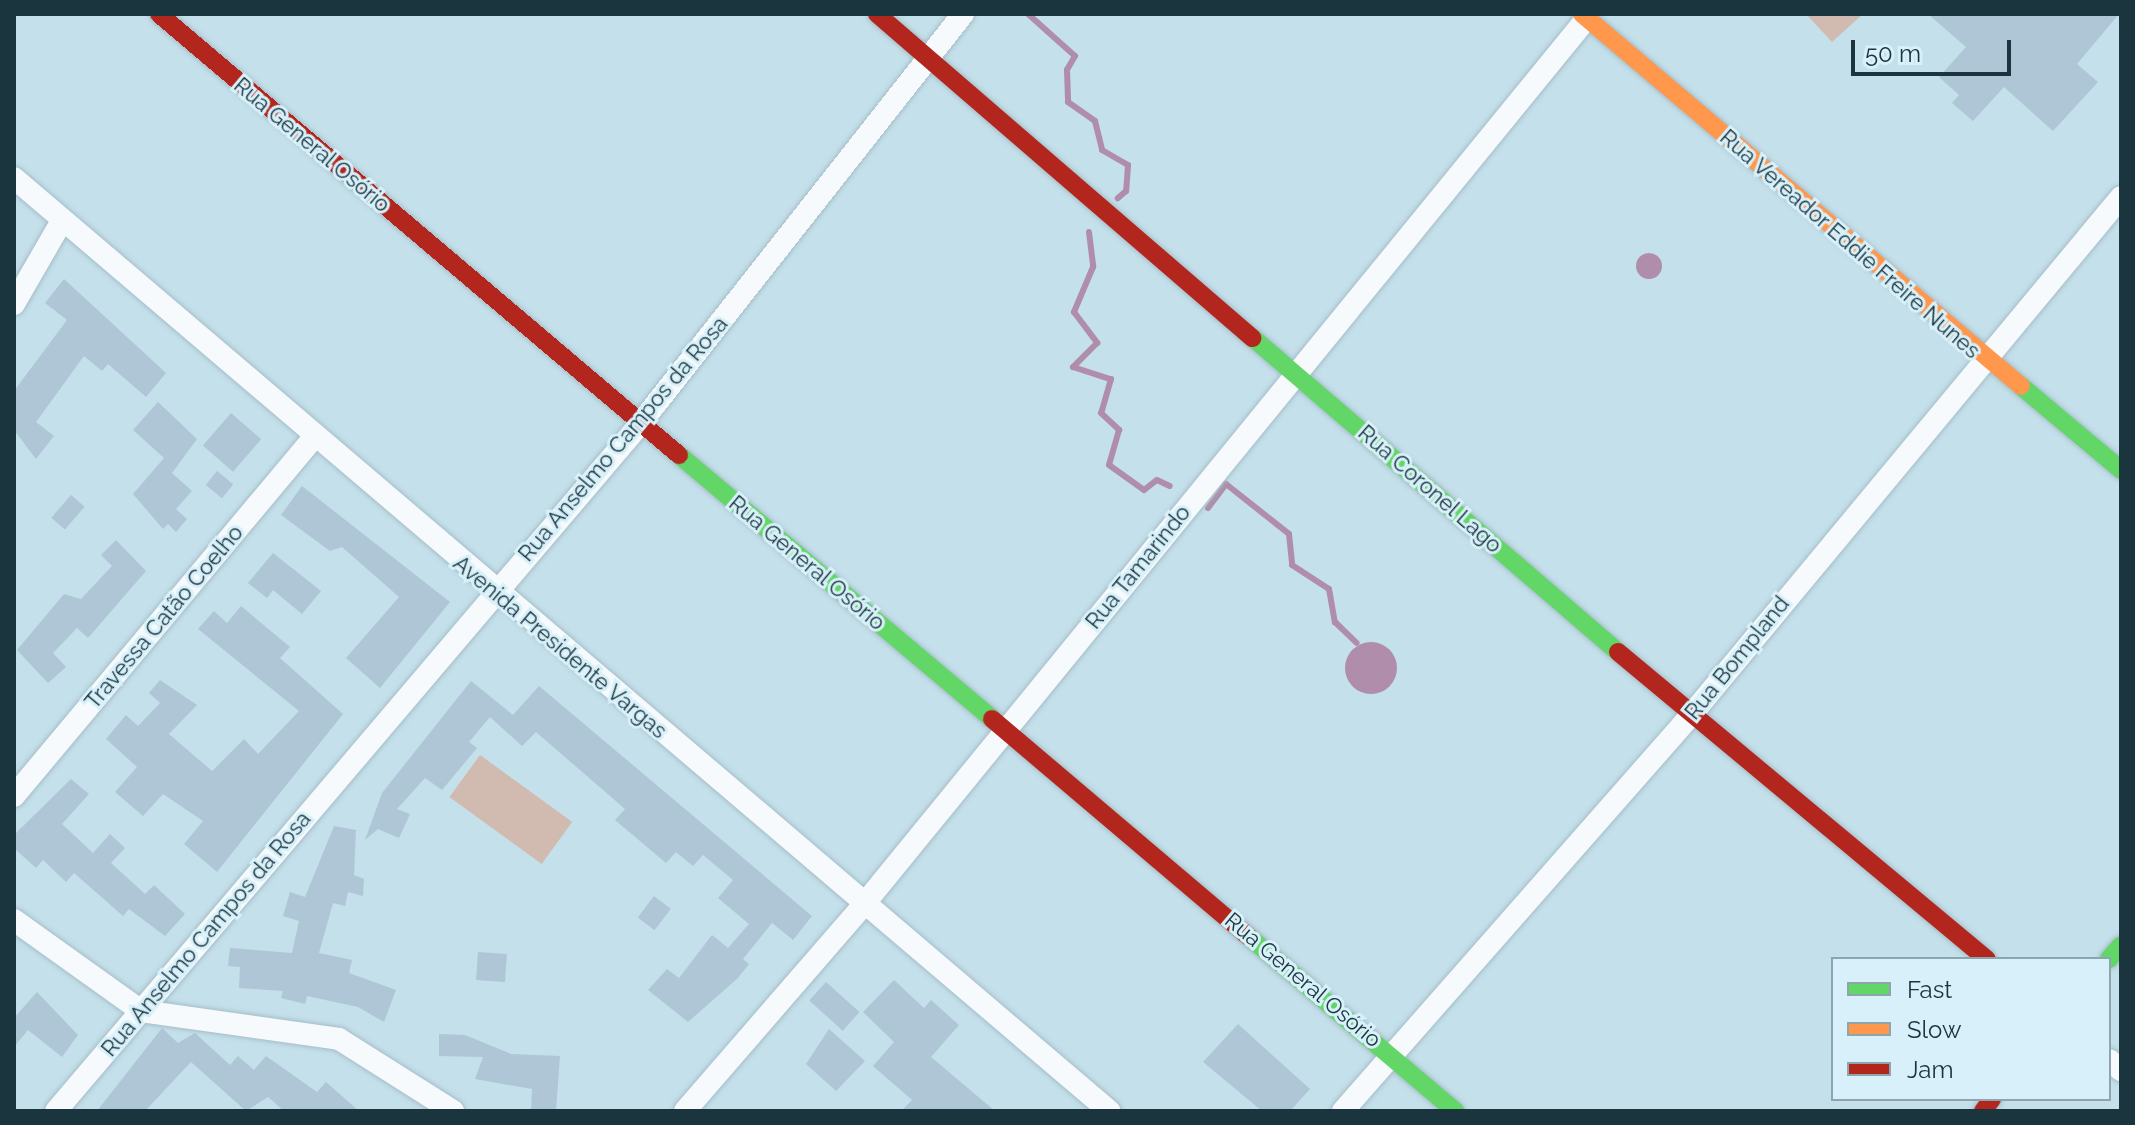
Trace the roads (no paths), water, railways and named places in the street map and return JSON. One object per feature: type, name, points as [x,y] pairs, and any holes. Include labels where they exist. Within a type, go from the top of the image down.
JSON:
[{"type":"street","name":"Rua General Osório","points":[[159,14],[1455,1111]]},
{"type":"street","name":"Rua Coronel Lago","points":[[877,14],[1691,715],[1985,957]]},
{"type":"street","name":"Rua Anselmo Campos da Rosa","points":[[56,1111],[640,424],[963,14]]},
{"type":"street","name":"Rua Vereador Eddie Freire Nunes","points":[[1584,16],[1983,357],[2121,470]]},
{"type":"street","name":"Rua Tamarindo","points":[[685,1111],[865,903],[1584,16]]},
{"type":"street","name":"Avenida Presidente Vargas","points":[[14,178],[494,593],[1109,1111]]},
{"type":"street","name":"Rua Bompland","points":[[1343,1111],[1691,715],[1983,357],[2121,197]]},
{"type":"street","points":[[14,304],[62,221]]},
{"type":"street","name":"Travessa Catão Coelho","points":[[14,796],[314,437]]},
{"type":"street","points":[[14,920],[141,1011],[339,1039],[453,1111]]},
{"type":"waterway","points":[[1028,14],[1075,56],[1067,70],[1068,102],[1095,121],[1102,150],[1128,165],[1126,191],[1118,198]]},
{"type":"waterway","points":[[1089,232],[1093,267],[1074,312],[1097,343],[1073,367],[1111,379],[1101,413],[1119,430],[1109,465],[1144,490],[1157,480],[1170,486]]},
{"type":"waterway","points":[[1208,508],[1226,484],[1289,534],[1292,565],[1329,589],[1335,622],[1357,643]]}]
